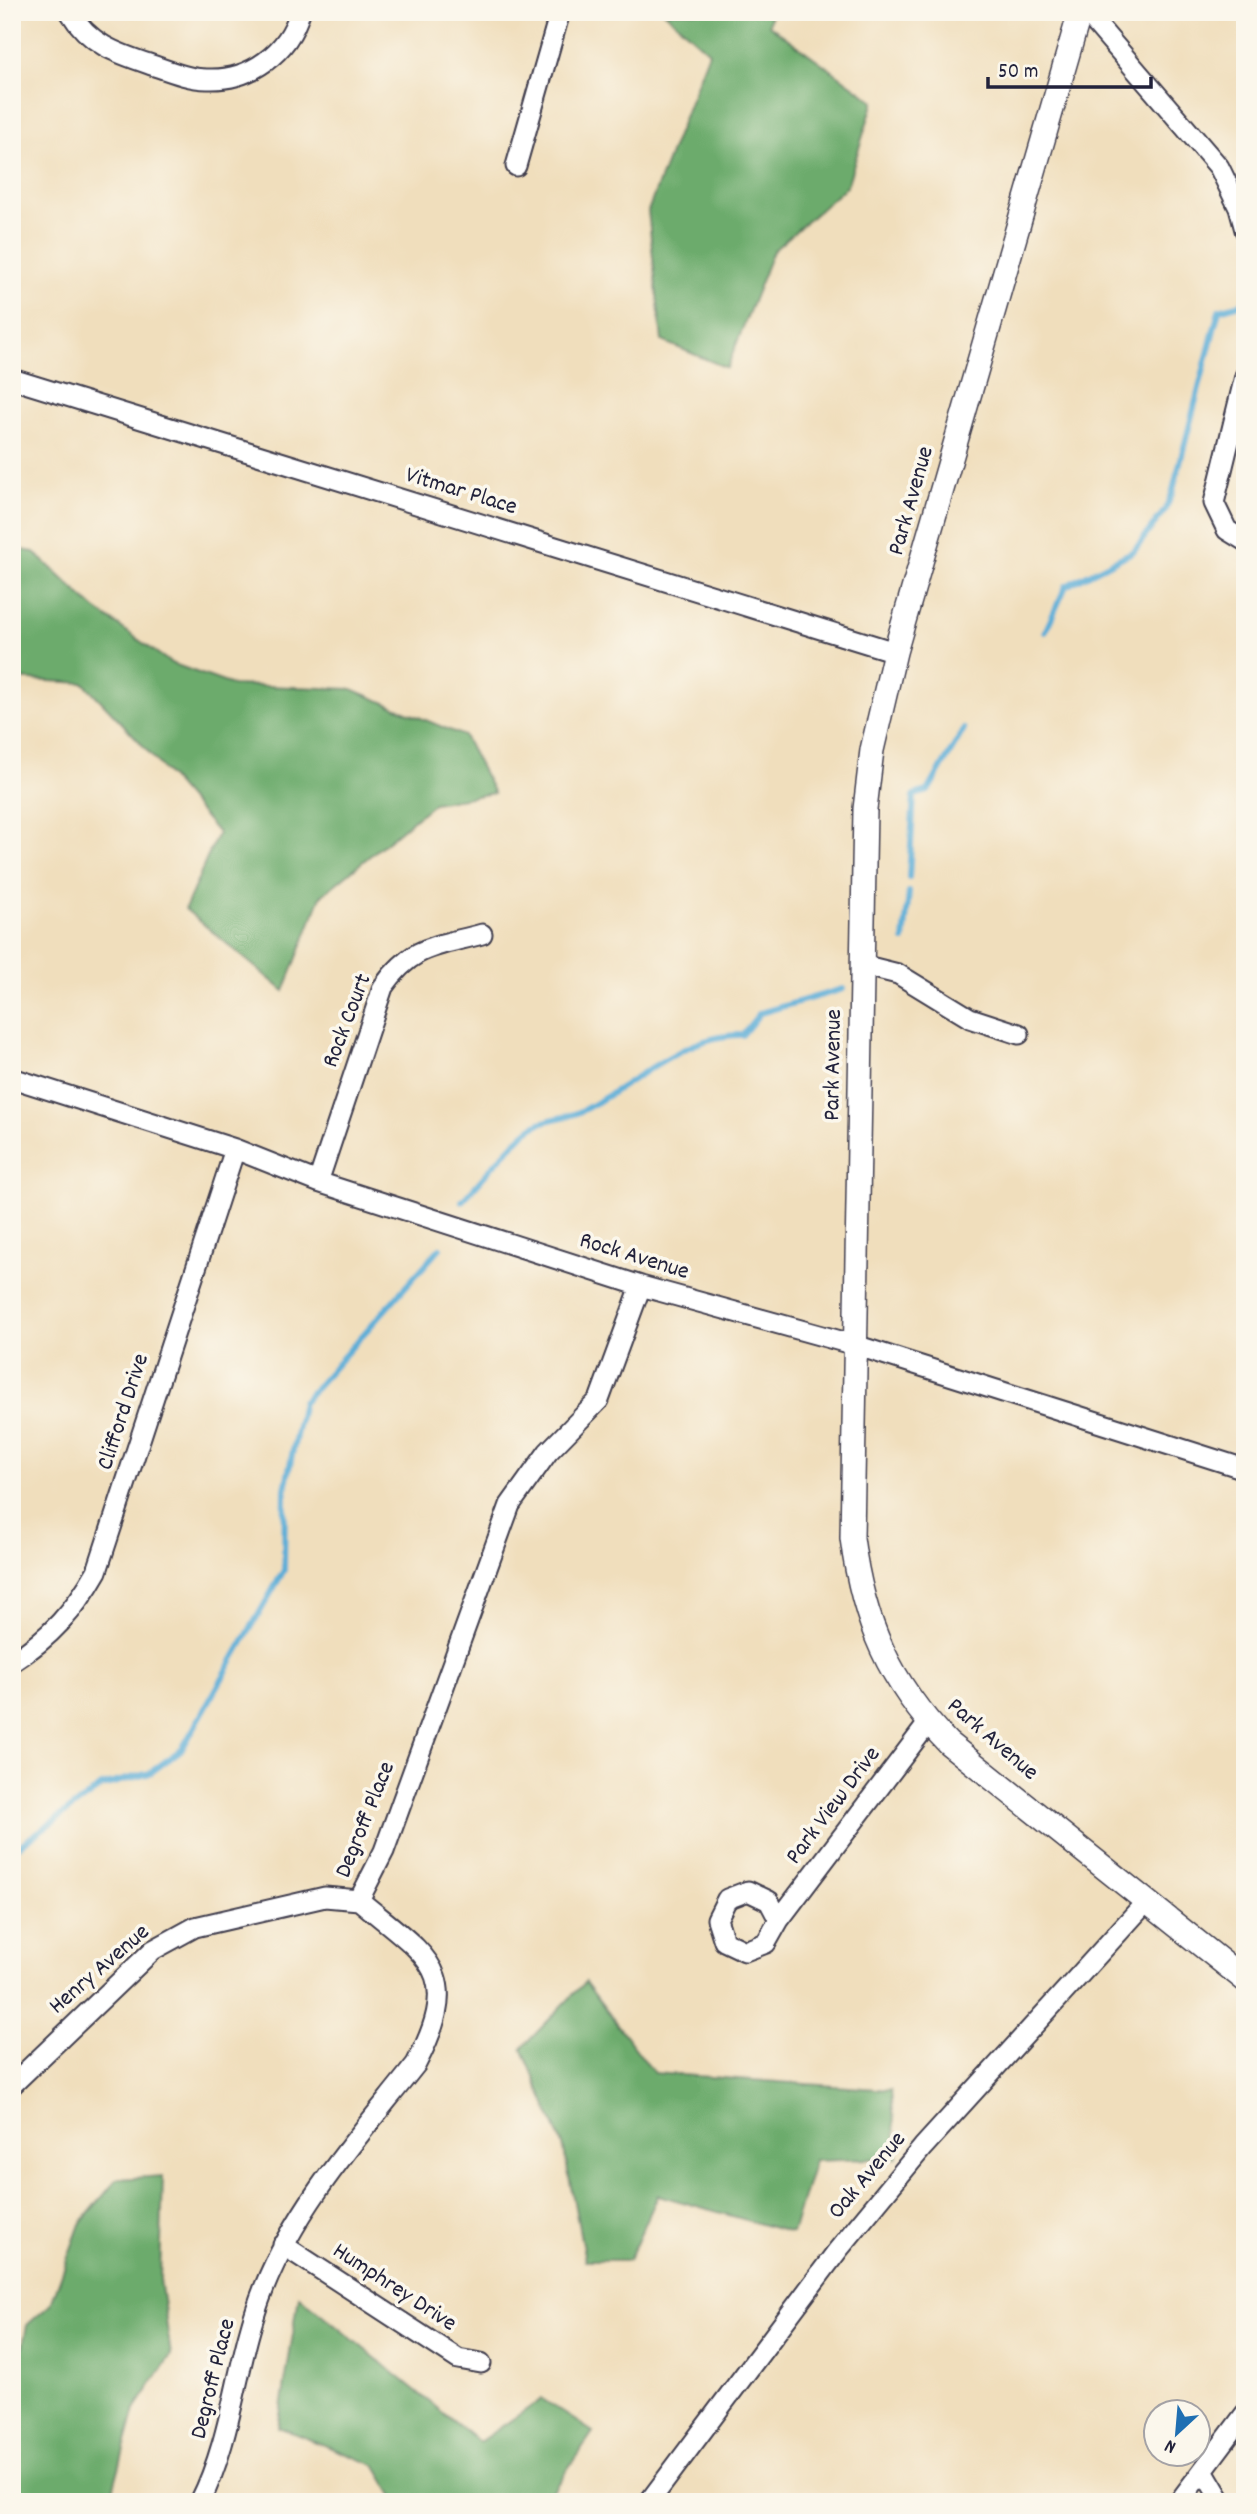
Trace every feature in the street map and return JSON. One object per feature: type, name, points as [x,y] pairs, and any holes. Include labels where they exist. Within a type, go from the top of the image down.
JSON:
[{"type":"street","points":[[70,12],[94,41],[114,53],[205,79],[238,75],[268,61],[285,45],[300,12]]},
{"type":"street","points":[[516,166],[560,12]]},
{"type":"street","name":"Park Avenue","points":[[1080,12],[895,652],[872,750],[865,809],[852,1538],[858,1579],[882,1654],[903,1690],[929,1722],[948,1742],[1245,1980]]},
{"type":"street","points":[[1086,12],[1220,167],[1239,208],[1245,230]]},
{"type":"street","points":[[1245,376],[1214,503],[1218,518],[1227,530],[1245,541]]},
{"type":"street","name":"Vitmar Place","points":[[12,379],[895,652]]},
{"type":"street","name":"Rock Court","points":[[318,1182],[383,987],[398,966],[416,951],[482,934]]},
{"type":"street","points":[[862,965],[898,974],[970,1018],[1019,1034]]},
{"type":"street","name":"Rock Avenue","points":[[12,1078],[235,1149],[318,1182],[641,1286],[855,1345],[1245,1469]]},
{"type":"street","name":"Clifford Drive","points":[[12,1662],[58,1627],[80,1601],[97,1571],[235,1149]]},
{"type":"street","name":"Degroff Place","points":[[200,2502],[226,2439],[251,2329],[283,2245],[310,2201],[416,2064],[429,2039],[437,2012],[439,1992],[435,1972],[427,1957],[359,1900],[384,1852],[510,1505],[548,1452],[599,1400],[641,1286]]},
{"type":"street","name":"Park View Drive","points":[[779,1920],[929,1722]]},
{"type":"street","name":"Henry Avenue","points":[[12,2085],[124,1975],[153,1950],[195,1927],[325,1897],[359,1900]]},
{"type":"street","name":"Oak Avenue","points":[[649,2502],[838,2250],[923,2147],[1147,1902]]},
{"type":"street","name":"Humphrey Drive","points":[[283,2245],[458,2359],[481,2363]]},
{"type":"street","points":[[1179,2502],[1245,2414]]},
{"type":"street","points":[[1203,2470],[1222,2502]]},
{"type":"green space","points":[[664,12],[771,12],[769,25],[874,101],[847,186],[773,251],[727,368],[662,341],[648,211],[709,52]]},
{"type":"green space","points":[[12,548],[34,552],[94,608],[171,663],[232,685],[352,689],[464,736],[494,793],[434,803],[321,896],[284,991],[185,909],[218,833],[139,741],[84,683],[12,679]]},
{"type":"green space","points":[[585,1982],[654,2073],[891,2090],[897,2158],[814,2161],[792,2233],[658,2195],[629,2260],[585,2260],[563,2145],[522,2048]]},
{"type":"green space","points":[[163,2176],[160,2279],[171,2355],[135,2409],[110,2502],[12,2502],[12,2402],[27,2325],[51,2304],[80,2224],[117,2179]]},
{"type":"green space","points":[[299,2296],[479,2442],[542,2399],[593,2432],[545,2502],[397,2502],[375,2465],[278,2427]]},
{"type":"waterway","points":[[1045,632],[1066,586],[1134,551],[1165,510],[1172,494],[1219,310],[1244,303]]},
{"type":"waterway","points":[[909,877],[914,795],[928,791],[964,729]]},
{"type":"waterway","points":[[904,940],[909,892]]},
{"type":"waterway","points":[[462,1201],[516,1141],[538,1124],[579,1112],[678,1052],[720,1037],[742,1035],[760,1013],[843,989]]},
{"type":"waterway","points":[[12,1851],[102,1786],[150,1773],[182,1749],[284,1570],[285,1489],[303,1402],[440,1248]]}]
